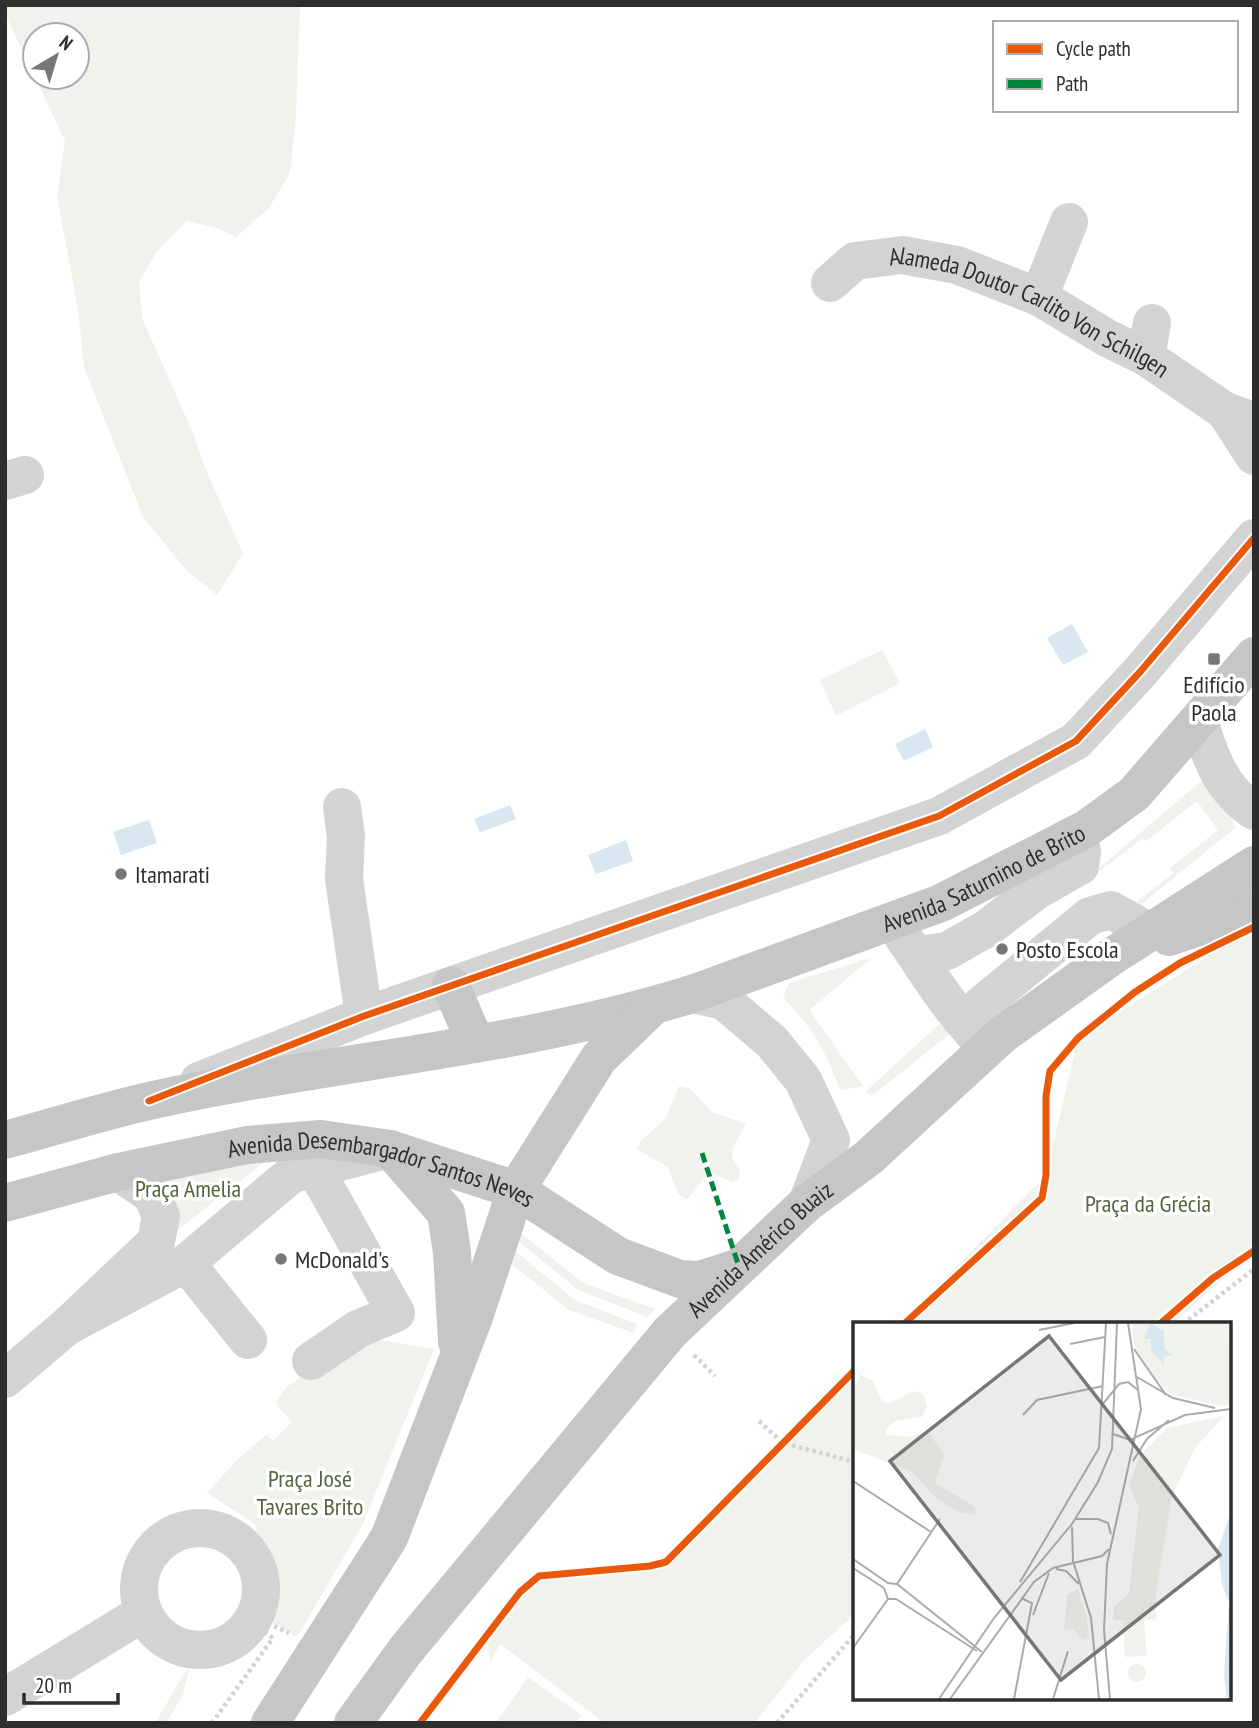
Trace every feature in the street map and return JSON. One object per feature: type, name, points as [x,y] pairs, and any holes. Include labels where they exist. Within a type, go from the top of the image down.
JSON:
[{"type":"main road","name":"Avenida Saturnino de Brito","points":[[652,1007],[941,903],[1077,834],[1134,794],[1254,656]]},
{"type":"main road","name":"Avenida Américo Buaiz","points":[[353,1723],[405,1651],[670,1332],[807,1203],[868,1158],[981,1039],[1002,1035],[1111,957],[1254,865]]},
{"type":"main road","points":[[1111,957],[1254,908]]},
{"type":"main road","points":[[451,986],[476,1044]]},
{"type":"main road","points":[[5,1140],[149,1101],[476,1044],[652,1007]]},
{"type":"main road","points":[[270,1723],[389,1538],[474,1317],[516,1190],[598,1058],[652,1007]]},
{"type":"main road","name":"Avenida Desembargador Santos Neves","points":[[5,1203],[118,1172],[247,1145],[321,1139],[390,1149],[516,1190],[618,1256],[680,1279],[699,1280],[739,1267]]},
{"type":"main road","points":[[390,1149],[446,1213],[455,1286],[457,1359]]},
{"type":"street","points":[[1039,297],[1069,222]]},
{"type":"street","name":"Alameda Doutor Carlito Von Schilgen","points":[[830,283],[855,261],[902,255],[957,265],[1039,297],[1107,338],[1149,340],[1240,416],[1254,456]]},
{"type":"street","points":[[149,1101],[364,1016],[939,816],[1076,741],[1140,673],[1254,538]]},
{"type":"street","points":[[1199,720],[1211,761],[1221,779],[1239,801],[1254,811]]},
{"type":"street","points":[[342,807],[346,837],[344,879],[364,1016]]},
{"type":"street","points":[[916,955],[947,951],[986,929],[1036,891],[1080,866],[1082,851],[1077,834]]},
{"type":"street","points":[[981,1039],[980,1006],[1090,916],[1111,909],[1150,932]]},
{"type":"street","points":[[892,921],[941,994],[981,1039]]},
{"type":"street","points":[[692,994],[724,1001],[772,1042],[803,1080],[831,1140],[807,1203]]},
{"type":"street","points":[[66,1327],[186,1263],[292,1174],[390,1149]]},
{"type":"street","points":[[311,1361],[358,1329],[396,1313],[314,1167]]},
{"type":"street","points":[[5,1379],[66,1327],[156,1242],[161,1216],[152,1195],[118,1172]]},
{"type":"street","points":[[186,1263],[248,1340]]},
{"type":"street","points":[[5,1697],[147,1628]]},
{"type":"path","points":[[1186,1322],[1254,1269]]},
{"type":"path","points":[[686,1347],[715,1376]]},
{"type":"path","points":[[759,1420],[783,1443],[853,1461]]},
{"type":"path","points":[[773,1453],[792,1434]]},
{"type":"path","points":[[147,1628],[173,1653],[214,1658],[243,1645],[260,1628],[273,1637],[212,1723]]},
{"type":"path","points":[[777,1723],[853,1636]]},
{"type":"green space","points":[[5,5],[300,5],[296,117],[290,173],[269,208],[236,237],[217,228],[187,221],[158,250],[139,281],[142,318],[243,554],[217,595],[187,571],[143,517],[84,367],[78,309],[57,196],[65,141],[41,91],[91,91],[91,21],[21,21],[21,48],[5,14]]},
{"type":"green space","points":[[882,650],[900,683],[836,716],[820,680]]},
{"type":"green space","points":[[1200,782],[1209,783],[1219,806],[1231,816],[1235,828],[1138,907],[1134,904],[1174,873],[1169,869],[1218,830],[1197,801],[1146,841],[1142,839],[1100,871],[1098,869]]},
{"type":"green space","name":"Praça da Grécia","points":[[1254,927],[1254,1251],[1175,1322],[902,1322],[1046,1175],[1078,1038]]},
{"type":"green space","points":[[873,957],[809,1010],[863,1086],[840,1090],[817,1040],[783,997],[789,983]]},
{"type":"green space","points":[[943,1021],[953,1031],[873,1095],[865,1092]]},
{"type":"green space","points":[[679,1086],[689,1088],[712,1112],[746,1124],[733,1147],[732,1158],[740,1171],[739,1179],[732,1182],[713,1174],[705,1152],[693,1156],[699,1156],[707,1175],[688,1199],[678,1193],[668,1167],[637,1149],[640,1142],[666,1118]]},
{"type":"green space","name":"Praça Amelia","points":[[282,1148],[161,1243],[128,1170]]},
{"type":"green space","points":[[518,1231],[583,1283],[655,1309],[648,1317],[578,1290],[517,1240]]},
{"type":"green space","points":[[515,1251],[575,1300],[637,1324],[634,1333],[569,1310],[505,1259]]},
{"type":"green space","name":"Praça José Tavares Brito","points":[[357,1336],[434,1349],[362,1526],[297,1637],[263,1617],[271,1586],[255,1524],[207,1493],[238,1459],[266,1435],[273,1441],[292,1422],[276,1401],[288,1386]]},
{"type":"green space","points":[[853,1372],[853,1616],[803,1661],[755,1723],[604,1723],[500,1644],[490,1663],[487,1636],[539,1576],[666,1562]]},
{"type":"green space","points":[[190,1664],[183,1695],[166,1723],[155,1723]]},
{"type":"green space","points":[[528,1677],[581,1715],[576,1723],[496,1723]]},
{"type":"shaded area","points":[[1072,624],[1088,652],[1063,665],[1047,638]]},
{"type":"shaded area","points":[[925,729],[933,747],[904,761],[895,744]]},
{"type":"shaded area","points":[[510,805],[516,819],[480,832],[474,819]]},
{"type":"shaded area","points":[[149,820],[157,843],[121,855],[113,832]]},
{"type":"shaded area","points":[[626,840],[633,861],[596,874],[588,855]]},
{"type":"marked path","points":[[702,1153],[739,1267]]},
{"type":"cycle path","points":[[149,1101],[364,1016],[939,816],[1076,741],[1140,672],[1254,538]]},
{"type":"cycle path","points":[[906,1322],[1042,1198],[1046,1175],[1046,1096],[1050,1071],[1078,1038],[1135,992],[1180,963],[1254,927]]},
{"type":"cycle path","points":[[1162,1322],[1213,1278],[1254,1251]]},
{"type":"cycle path","points":[[420,1723],[520,1592],[539,1576],[650,1566],[666,1562],[853,1372]]},
{"type":"place","name":"Edifício Paola","points":[[1214,659]]},
{"type":"place","name":"Itamarati","points":[[121,874]]},
{"type":"place","name":"Posto Escola","points":[[1002,949]]},
{"type":"place","name":"McDonald's","points":[[281,1259]]}]
